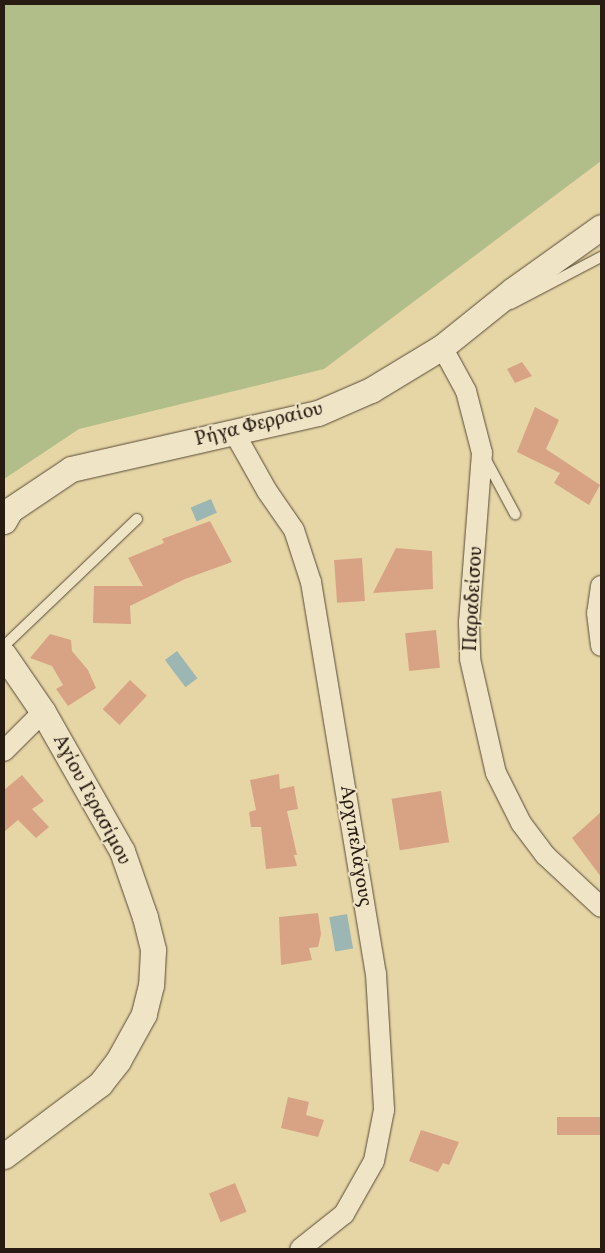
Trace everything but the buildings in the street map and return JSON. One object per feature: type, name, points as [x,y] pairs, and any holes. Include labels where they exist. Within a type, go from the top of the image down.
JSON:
[{"type":"street","name":"Ρήγα Φερραίου","points":[[4,521],[10,510],[71,469],[146,450],[235,434],[318,413],[371,390],[442,348],[462,330],[601,227]]},
{"type":"street","name":"Παραδείσου","points":[[442,348],[466,391],[482,453],[469,623],[470,659],[482,721],[496,773],[521,823],[551,860],[601,907]]},
{"type":"street","name":"Αρχιπελάγους","points":[[235,434],[267,491],[294,530],[312,582],[376,974],[384,1110],[374,1161],[344,1214],[300,1249]]},
{"type":"street","points":[[601,586],[597,613],[601,646]]},
{"type":"street","points":[[4,655],[43,712],[4,751]]},
{"type":"street","name":"Αγίου Γερασίμου","points":[[4,1156],[100,1084],[130,1041],[144,1014],[151,985],[153,950],[145,917],[122,851],[43,712]]},
{"type":"lane","points":[[462,330],[601,257]]},
{"type":"lane","points":[[482,453],[515,514]]},
{"type":"lane","points":[[4,646],[138,519]]},
{"type":"green space","points":[[4,4],[601,4],[601,161],[324,369],[79,429],[4,479]]},
{"type":"water","points":[[211,499],[217,513],[197,521],[191,508]]},
{"type":"water","points":[[177,651],[197,678],[185,687],[165,660]]},
{"type":"water","points":[[347,914],[353,948],[335,952],[329,917]]}]
